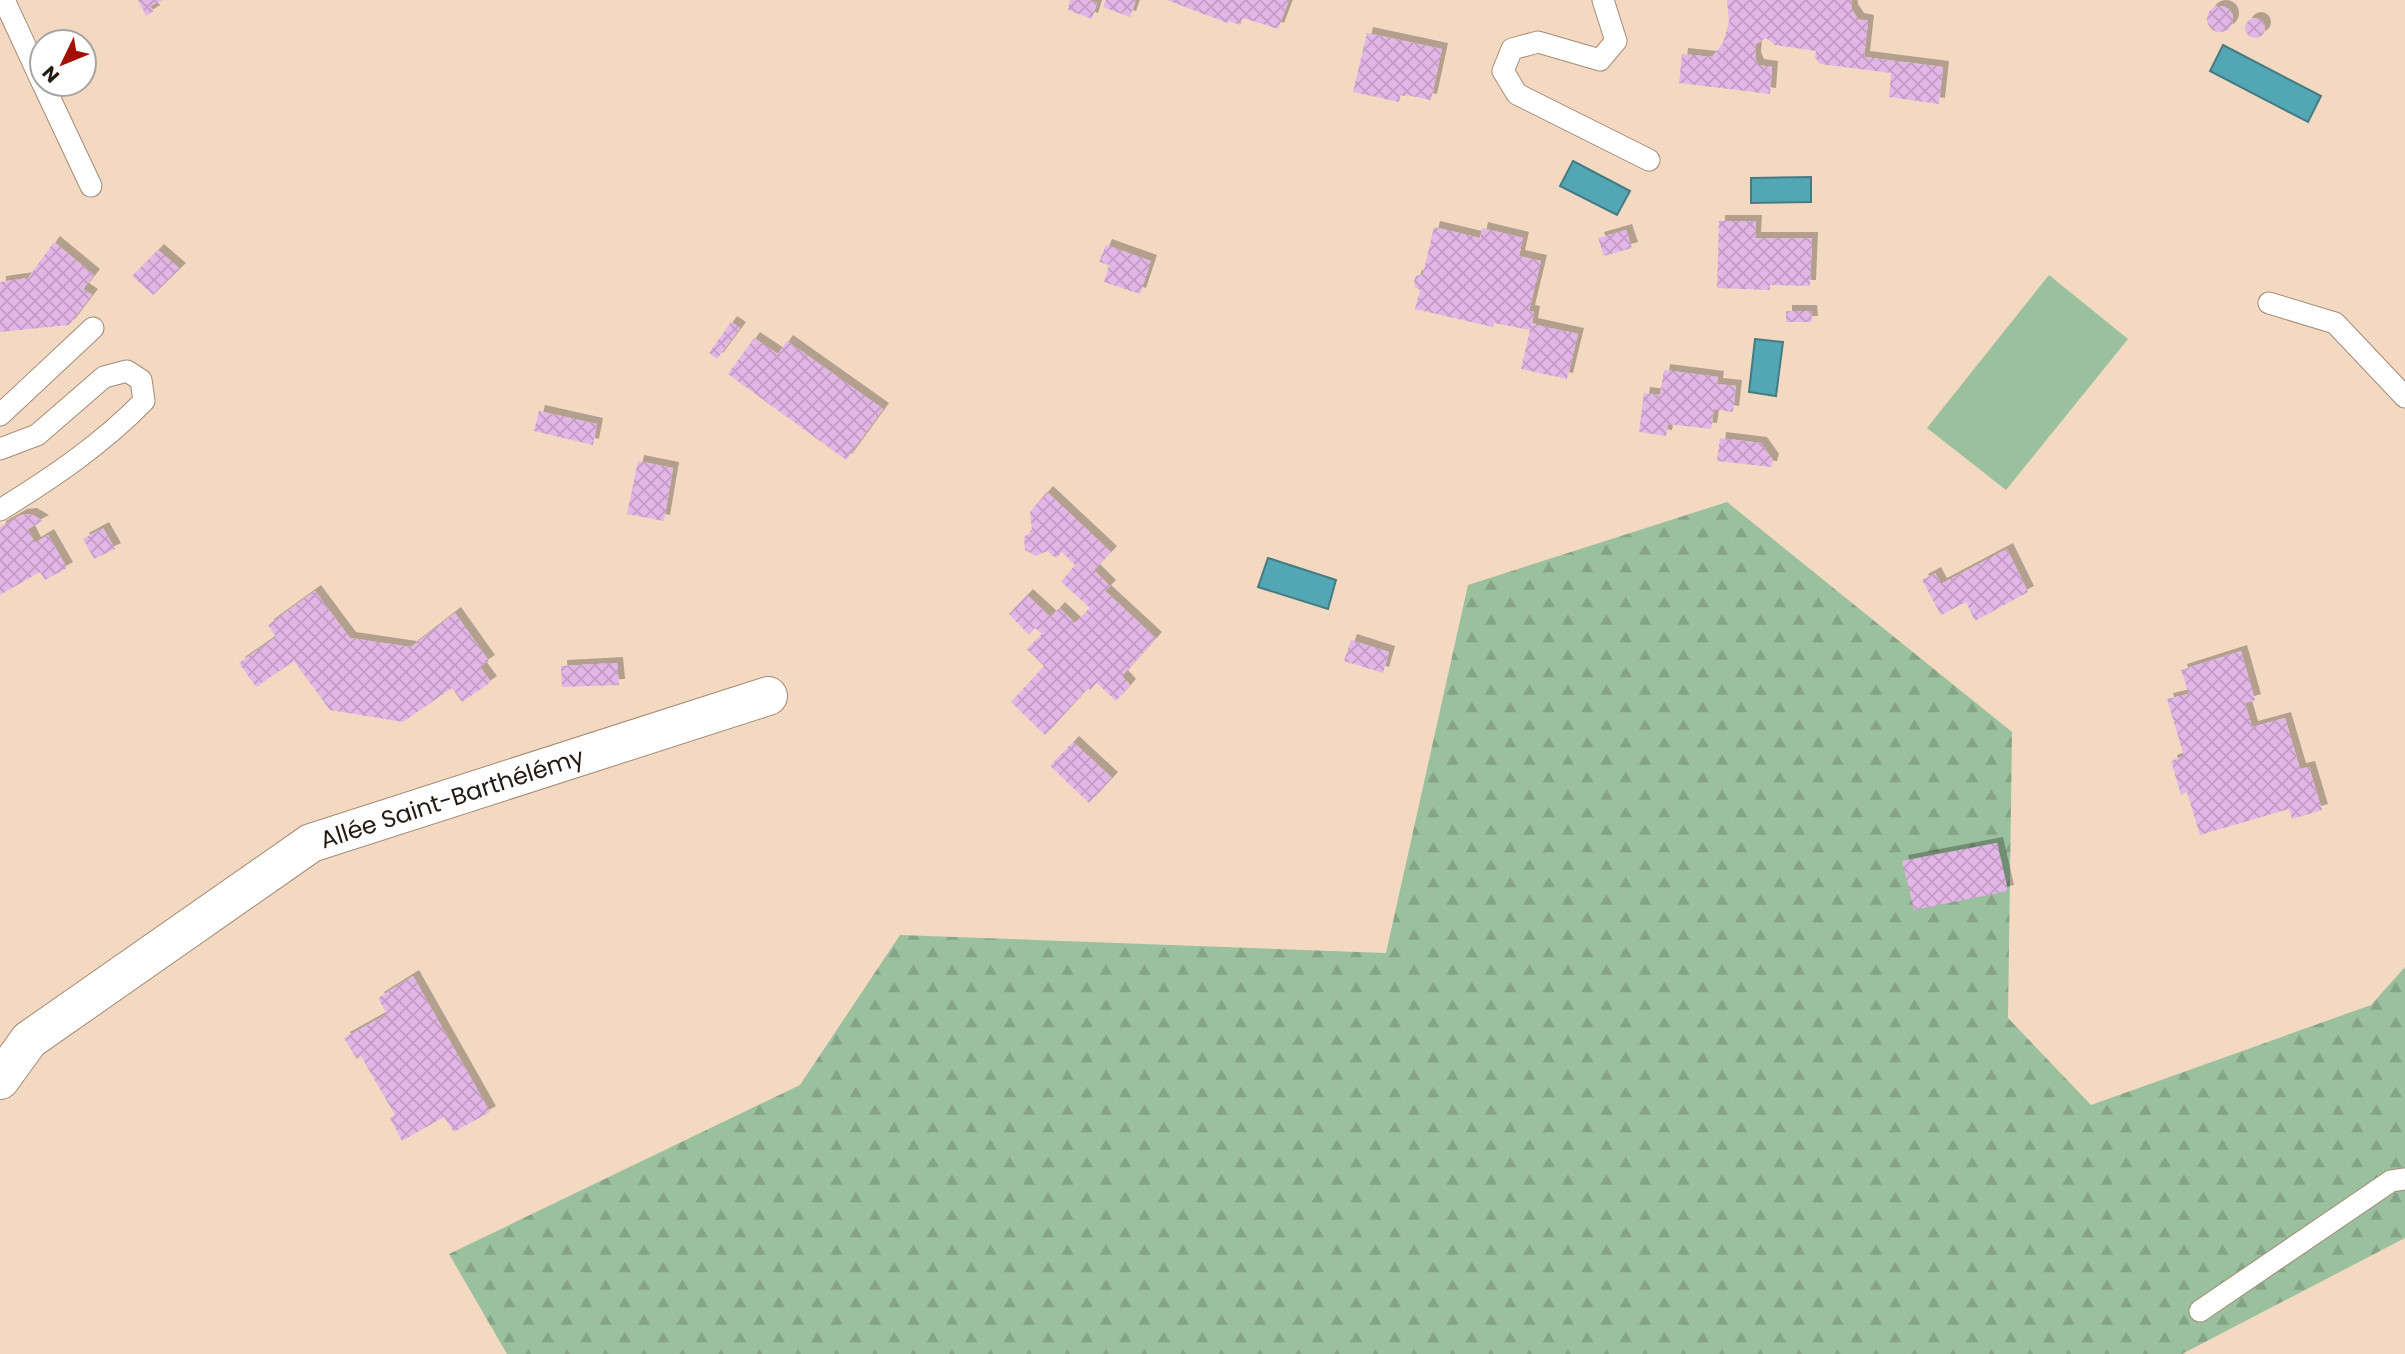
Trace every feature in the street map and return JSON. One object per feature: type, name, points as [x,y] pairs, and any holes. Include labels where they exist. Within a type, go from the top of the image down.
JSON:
[{"type":"street","name":"Allée Saint-Barthélémy","points":[[0,1080],[29,1040],[311,843],[768,696]]},
{"type":"lane","points":[[4,0],[28,51]]},
{"type":"lane","points":[[1603,0],[1616,41],[1600,60],[1538,42],[1513,49],[1503,71],[1517,94],[1649,160]]},
{"type":"lane","points":[[50,98],[91,186]]},
{"type":"lane","points":[[2269,303],[2335,323],[2405,397]]},
{"type":"lane","points":[[0,415],[93,328]]},
{"type":"lane","points":[[0,449],[37,435],[104,377],[127,370],[141,380],[144,401],[123,422],[64,470],[0,510]]},
{"type":"lane","points":[[2200,1311],[2391,1181],[2405,1179]]},
{"type":"green space","points":[[2049,275],[2128,339],[2006,490],[1927,428]]},
{"type":"green space","points":[[1727,502],[2012,732],[2008,1018],[2091,1105],[2371,1005],[2405,967],[2405,1238],[2182,1354],[507,1354],[449,1254],[800,1085],[900,935],[1386,953],[1468,585]]},
{"type":"water","points":[[2223,45],[2321,96],[2308,122],[2210,71]]},
{"type":"water","points":[[1573,161],[1630,191],[1617,215],[1560,186]]},
{"type":"water","points":[[1811,177],[1811,202],[1751,203],[1751,178]]},
{"type":"water","points":[[1755,339],[1783,342],[1776,396],[1749,392]]},
{"type":"water","points":[[1268,558],[1336,580],[1328,609],[1258,587]]},
{"type":"building","points":[[138,0],[163,0],[150,6],[154,11],[146,16]]},
{"type":"building","points":[[1070,0],[1097,3],[1092,19],[1068,10]]},
{"type":"building","points":[[1106,0],[1136,0],[1130,17],[1103,7]]},
{"type":"building","points":[[1167,0],[1289,0],[1278,29],[1243,18],[1240,25],[1229,21],[1227,23]]},
{"type":"building","points":[[1727,0],[1851,0],[1852,10],[1858,19],[1868,21],[1864,57],[1943,67],[1939,104],[1889,97],[1891,73],[1820,64],[1815,57],[1816,51],[1775,45],[1766,38],[1756,44],[1755,58],[1758,65],[1772,67],[1770,94],[1679,83],[1682,54],[1712,57],[1723,43],[1729,22]]},
{"type":"building","points":[[2220,6],[2229,10],[2233,19],[2229,28],[2220,32],[2211,28],[2207,19],[2211,10]]},
{"type":"building","points":[[2255,18],[2262,21],[2265,28],[2262,35],[2255,38],[2248,35],[2245,28],[2248,21]]},
{"type":"building","points":[[1367,33],[1442,49],[1431,100],[1401,94],[1399,102],[1353,92]]},
{"type":"building","points":[[1719,221],[1756,221],[1755,238],[1812,238],[1810,286],[1770,285],[1770,290],[1717,288]]},
{"type":"building","points":[[1434,227],[1480,238],[1482,228],[1523,238],[1519,256],[1541,261],[1529,311],[1534,312],[1532,324],[1578,334],[1567,379],[1521,369],[1530,330],[1494,323],[1493,327],[1415,309],[1420,290],[1415,287],[1414,281],[1416,276],[1423,274]]},
{"type":"building","points":[[1626,230],[1632,248],[1604,256],[1598,238]]},
{"type":"building","points":[[54,242],[94,275],[83,289],[92,295],[69,325],[0,332],[0,282],[28,278]]},
{"type":"building","points":[[1106,245],[1151,261],[1140,294],[1104,282],[1109,265],[1099,262]]},
{"type":"building","points":[[158,250],[180,269],[153,295],[132,276]]},
{"type":"building","points":[[1786,311],[1811,311],[1812,322],[1786,322]]},
{"type":"building","points":[[731,322],[740,328],[717,359],[709,353]]},
{"type":"building","points":[[754,338],[778,354],[787,341],[883,409],[846,460],[728,374]]},
{"type":"building","points":[[1664,370],[1718,377],[1717,384],[1736,386],[1733,412],[1714,409],[1711,429],[1668,424],[1666,436],[1639,432],[1644,393],[1660,395]]},
{"type":"building","points":[[539,411],[597,424],[593,445],[534,431]]},
{"type":"building","points":[[1720,438],[1761,443],[1773,460],[1771,467],[1717,461]]},
{"type":"building","points":[[638,461],[673,468],[664,521],[627,514]]},
{"type":"building","points":[[1047,492],[1111,552],[1094,570],[1110,586],[1105,591],[1156,638],[1122,676],[1130,685],[1116,701],[1097,683],[1090,690],[1088,688],[1045,735],[1011,702],[1044,666],[1027,649],[1042,634],[1035,628],[1029,635],[1009,614],[1027,595],[1051,617],[1059,608],[1075,623],[1090,608],[1061,582],[1075,565],[1062,552],[1056,558],[1047,551],[1036,556],[1025,550],[1024,537],[1032,531],[1030,512]]},
{"type":"building","points":[[31,514],[43,521],[28,529],[35,543],[48,535],[67,568],[45,580],[40,572],[0,595],[0,527],[21,515]]},
{"type":"building","points":[[103,528],[115,549],[94,559],[83,539]]},
{"type":"building","points":[[2007,549],[2028,592],[1975,621],[1966,602],[1941,615],[1922,580],[1935,573],[1941,584]]},
{"type":"building","points":[[315,591],[350,638],[411,647],[455,613],[489,661],[480,667],[491,682],[462,702],[452,688],[403,722],[330,710],[294,661],[256,687],[239,663],[276,637],[268,625]]},
{"type":"building","points":[[1351,640],[1389,652],[1383,673],[1344,661]]},
{"type":"building","points":[[2241,651],[2255,700],[2245,703],[2252,727],[2285,718],[2300,769],[2309,767],[2322,810],[2292,819],[2289,809],[2200,835],[2187,792],[2181,795],[2171,761],[2184,756],[2167,699],[2189,694],[2181,670]]},
{"type":"building","points":[[617,663],[619,685],[562,687],[561,666]]},
{"type":"building","points":[[1073,742],[1112,778],[1089,803],[1050,766]]},
{"type":"building","points":[[1997,843],[2008,891],[1914,910],[1902,861]]},
{"type":"building","points":[[413,976],[490,1112],[454,1132],[444,1117],[402,1141],[390,1118],[395,1115],[361,1056],[357,1059],[344,1038],[387,1014],[378,998]]}]
